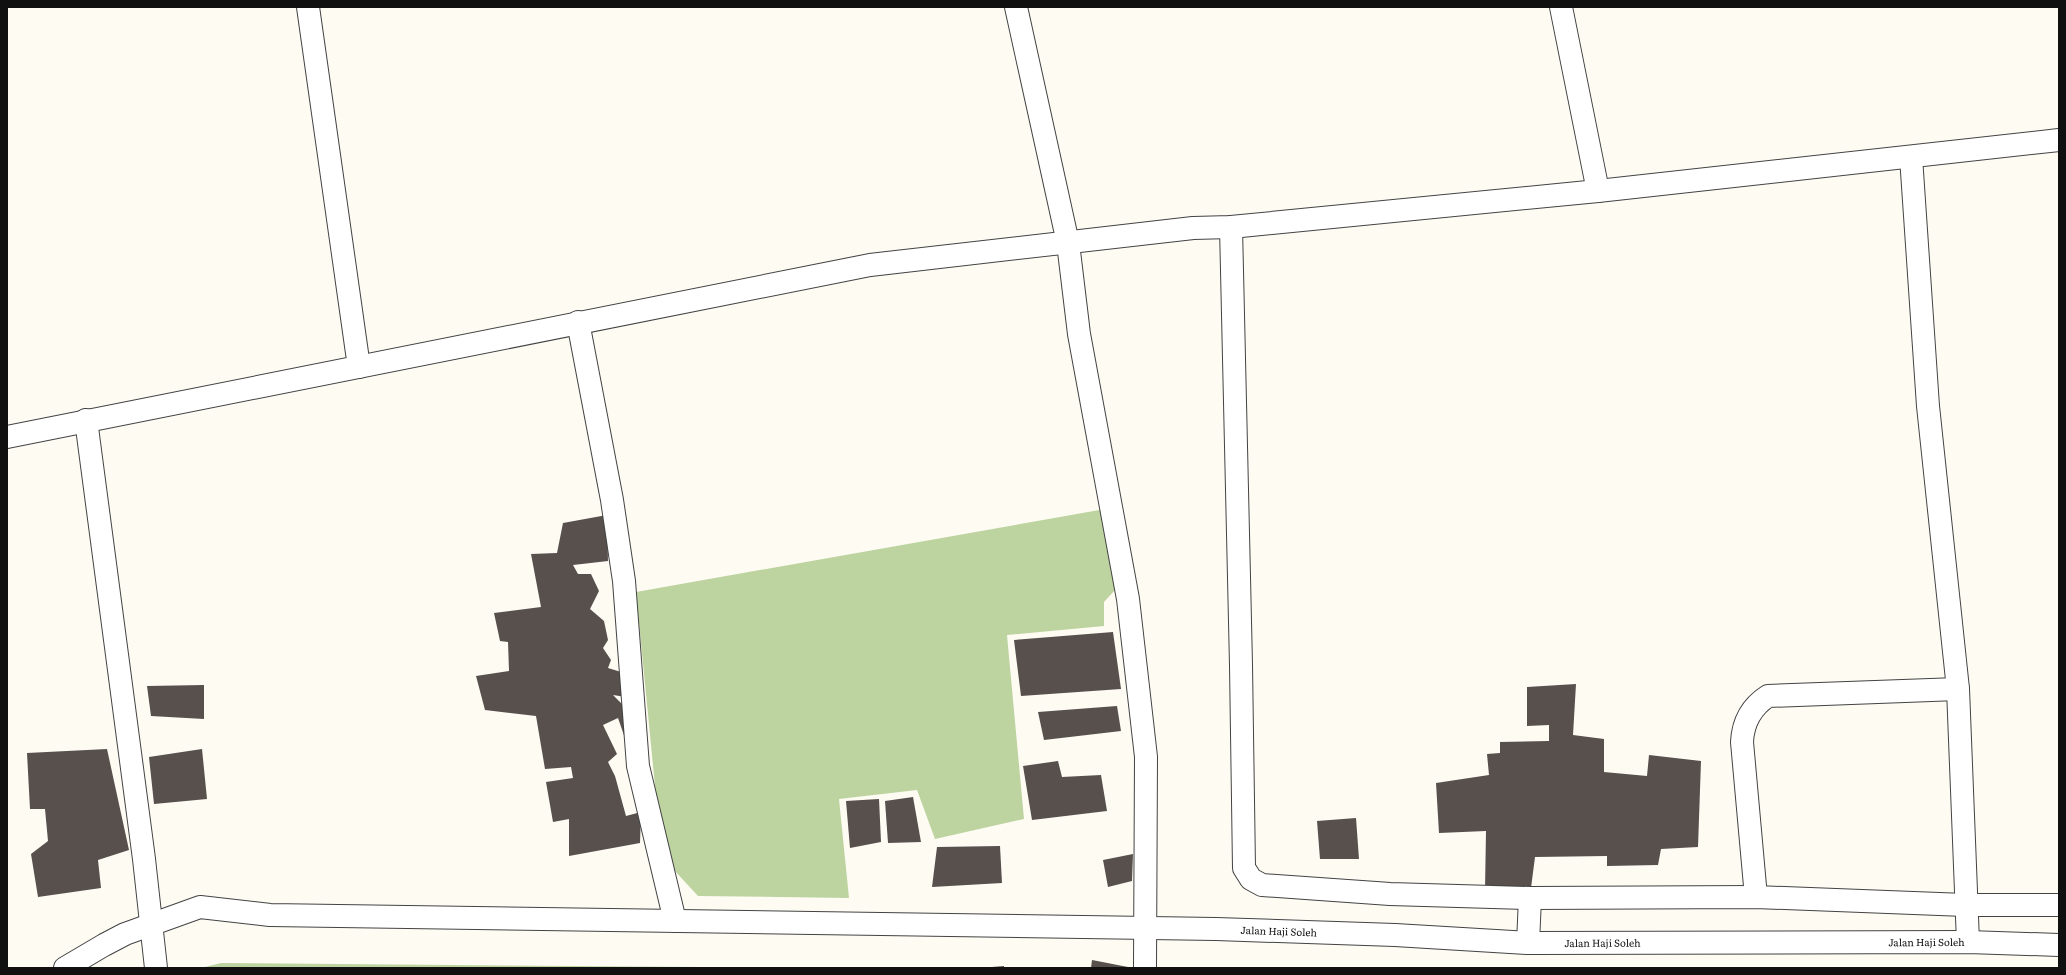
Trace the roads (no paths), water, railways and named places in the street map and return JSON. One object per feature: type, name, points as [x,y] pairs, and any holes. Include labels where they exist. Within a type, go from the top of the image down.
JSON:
[{"type":"street","points":[[308,7],[359,367]]},
{"type":"street","points":[[1016,7],[1068,244],[1079,334],[1128,599],[1146,757],[1145,968]]},
{"type":"street","points":[[1561,7],[1598,191]]},
{"type":"street","points":[[7,437],[86,420],[870,265],[1068,244],[1193,228],[1231,227],[1598,191],[2059,140]]},
{"type":"street","points":[[1911,157],[1928,406],[1958,689],[1965,906],[1968,942]]},
{"type":"street","points":[[1231,227],[1244,868],[1252,879],[1262,885],[1529,904],[1756,897],[1965,906],[2059,906]]},
{"type":"street","points":[[578,322],[612,500],[623,574],[638,766],[674,921]]},
{"type":"street","points":[[86,420],[143,851],[156,968]]},
{"type":"street","points":[[1756,897],[1742,742],[1743,730],[1756,703],[1768,696],[1958,689]]},
{"type":"street","points":[[1528,938],[1529,904]]},
{"type":"street","name":"Jalan Haji Soleh","points":[[65,968],[104,944],[200,907],[270,915],[1145,930],[1216,929],[1528,938],[1968,942],[2059,945]]}]
